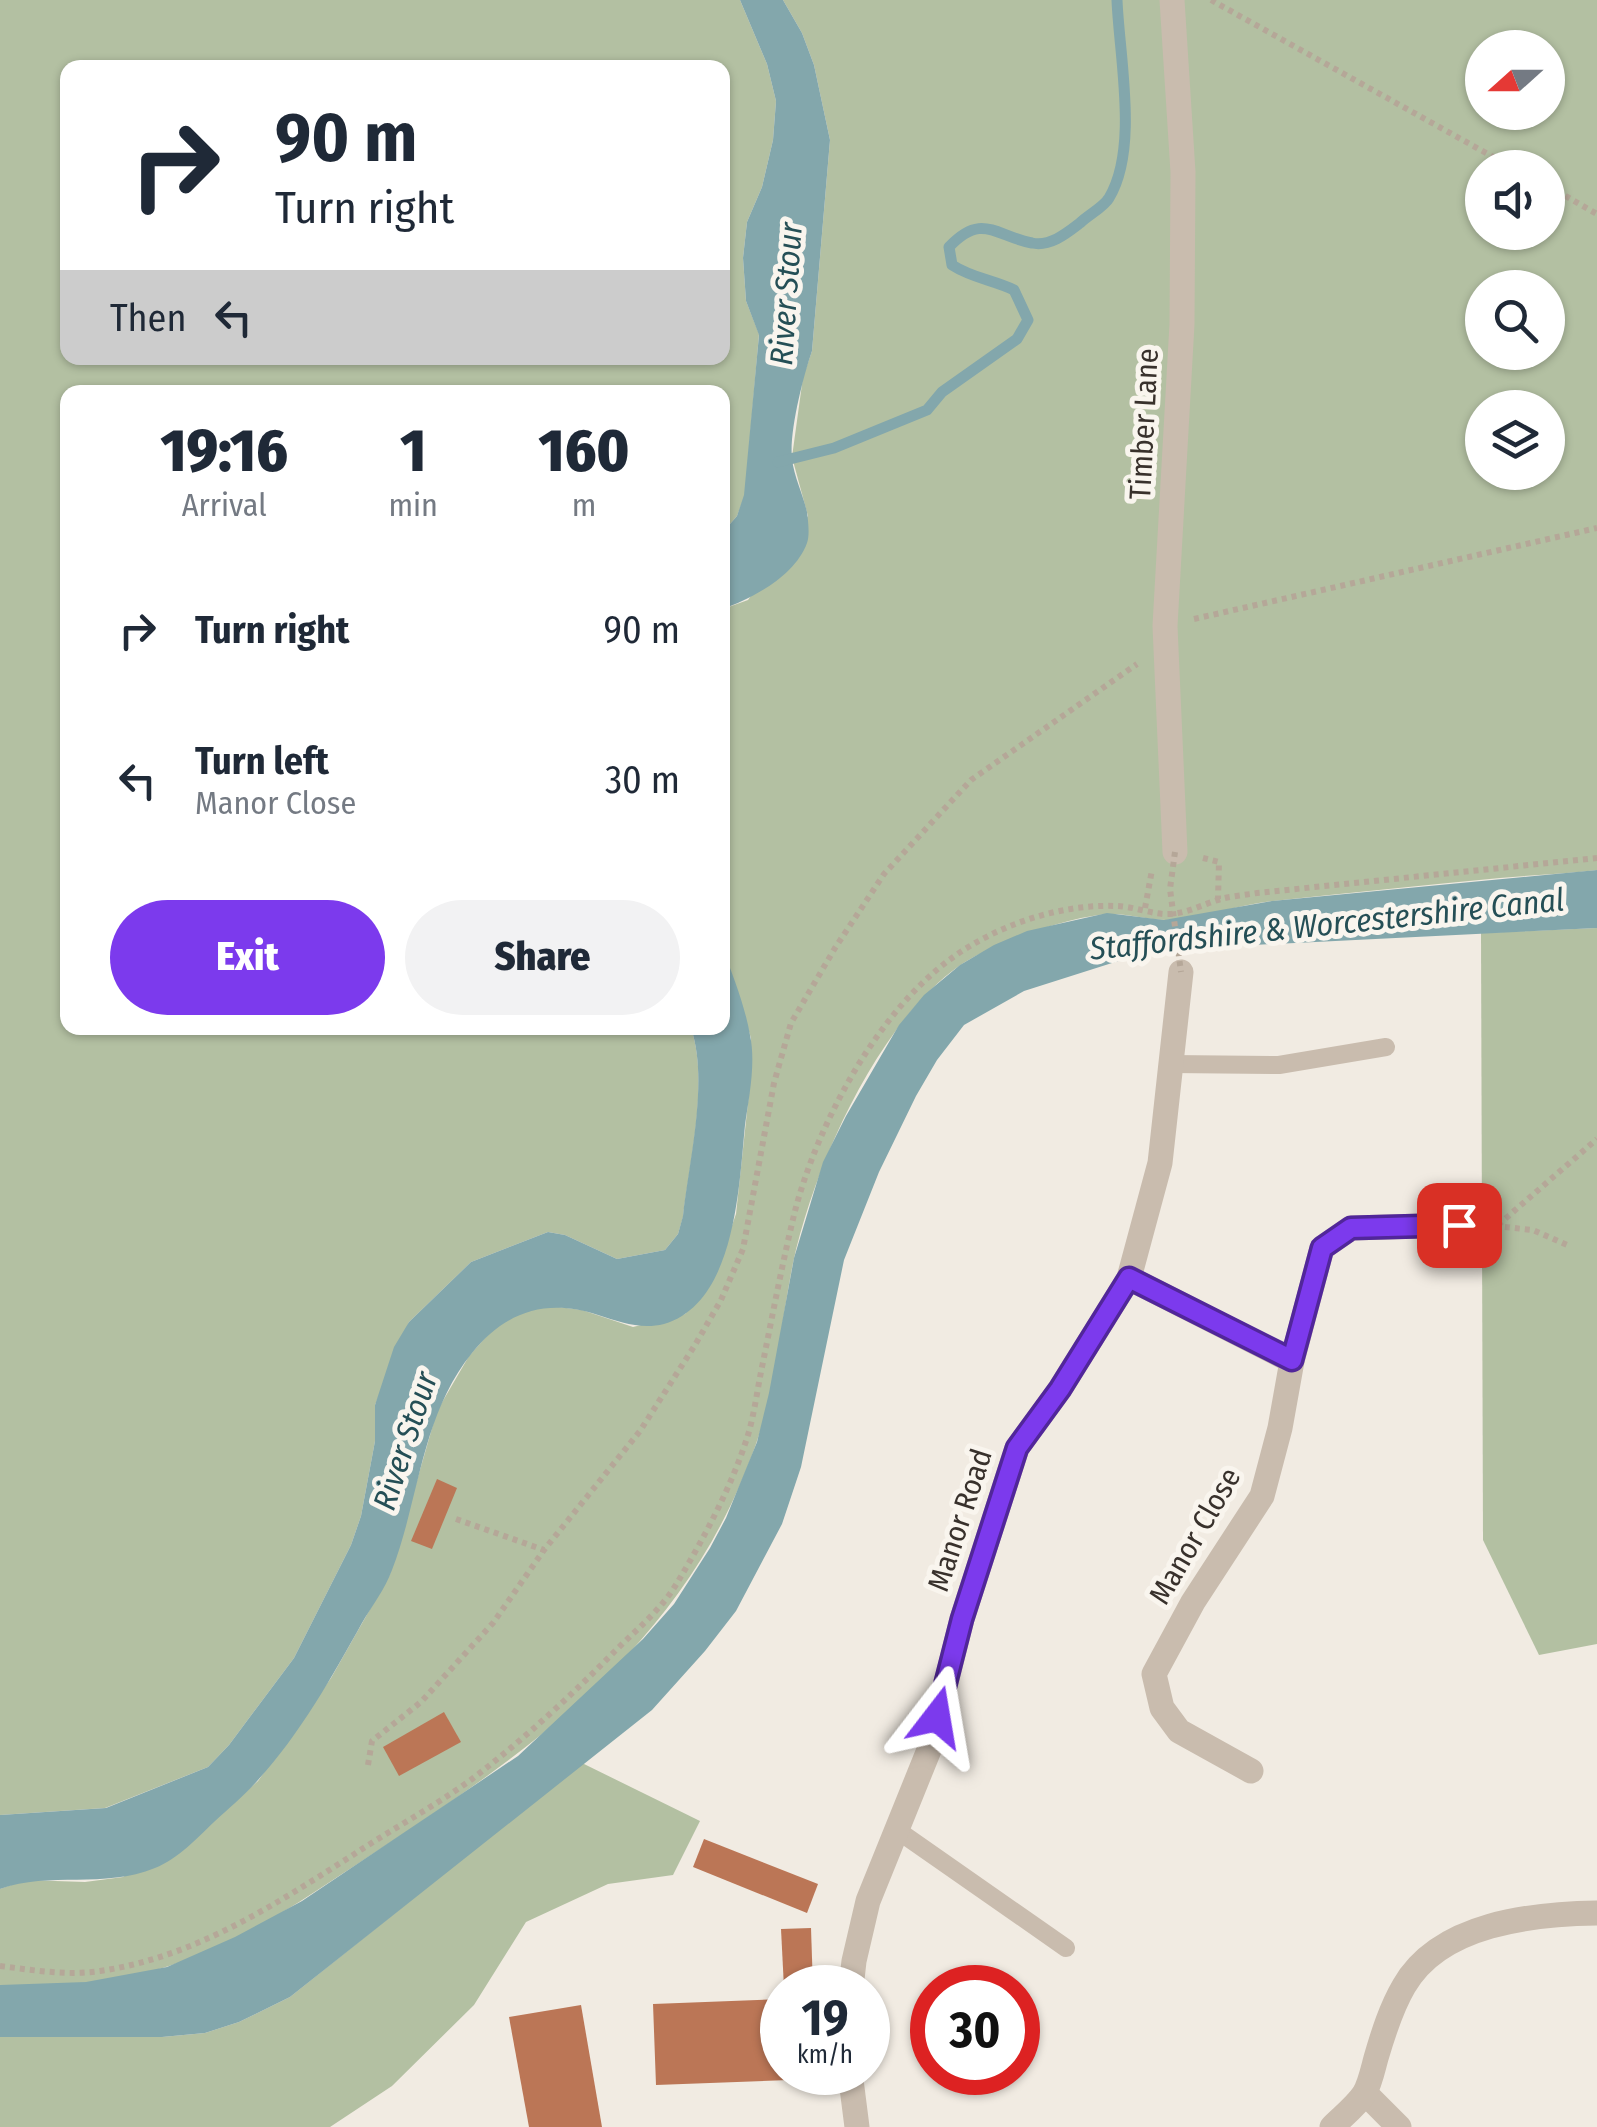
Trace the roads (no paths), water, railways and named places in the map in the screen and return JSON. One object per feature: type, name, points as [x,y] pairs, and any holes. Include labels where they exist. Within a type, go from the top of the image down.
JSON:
[{"type":"street","name":"Timber Lane","points":[[1172,0],[1184,172],[1182,324],[1166,626],[1174,852]]},
{"type":"street","name":"Manor Road","points":[[853,1965],[868,1901],[929,1750],[962,1619],[1017,1448],[1060,1389],[1129,1278],[1160,1163],[1181,972]]},
{"type":"street","name":"Manor Close","points":[[1251,1772],[1179,1732],[1162,1708],[1154,1674],[1193,1602],[1262,1496],[1322,1248],[1351,1228],[1459,1225]]},
{"type":"street","points":[[1129,1278],[1292,1360]]},
{"type":"street","points":[[1332,2127],[1365,2093],[1383,2035],[1405,1984],[1431,1957],[1459,1938],[1505,1922],[1557,1913],[1597,1912]]},
{"type":"street","points":[[1365,2093],[1399,2127]]},
{"type":"street","points":[[853,2095],[857,2127]]},
{"type":"lane","points":[[1171,1064],[1279,1065],[1386,1047]]},
{"type":"lane","points":[[896,1830],[1066,1948]]},
{"type":"water","name":"River Stour","points":[[740,0],[783,0],[814,65],[830,140],[812,351],[792,448],[807,512],[808,540],[801,555],[783,575],[760,592],[730,606],[730,524],[744,495],[759,335],[746,301],[743,258],[747,222],[762,187],[773,140],[776,101],[767,64]]},
{"type":"water","name":"Staffordshire & Worcestershire Canal","points":[[1597,870],[1597,928],[1253,945],[1207,942],[1156,949],[1024,991],[964,1025],[916,1096],[879,1172],[844,1260],[801,1467],[782,1524],[736,1611],[652,1710],[290,1997],[239,2022],[205,2033],[162,2037],[0,2037],[0,1985],[86,1982],[167,1967],[302,1901],[518,1756],[643,1639],[674,1604],[710,1548],[757,1442],[794,1258],[823,1162],[899,1025],[924,995],[960,965],[1027,931],[1107,913],[1164,920],[1272,901]]},
{"type":"water","name":"River Stour","points":[[730,969],[748,1024],[752,1068],[736,1209],[720,1268],[706,1292],[688,1312],[655,1326],[579,1310],[545,1308],[499,1327],[472,1353],[442,1403],[386,1584],[288,1744],[258,1780],[187,1848],[155,1868],[116,1878],[38,1881],[0,1889],[0,1815],[106,1808],[208,1767],[229,1745],[294,1658],[351,1545],[361,1516],[375,1441],[375,1405],[394,1347],[409,1322],[471,1262],[548,1232],[565,1235],[617,1259],[665,1250],[678,1234],[683,1216],[698,1096],[693,1035],[730,1035]]},
{"type":"waterway","points":[[778,462],[834,448],[927,410],[942,392],[1017,339],[1028,320],[1014,290],[952,265],[949,247],[961,236],[980,229],[1032,243],[1052,241],[1109,198],[1118,178],[1125,128],[1117,0]]}]
